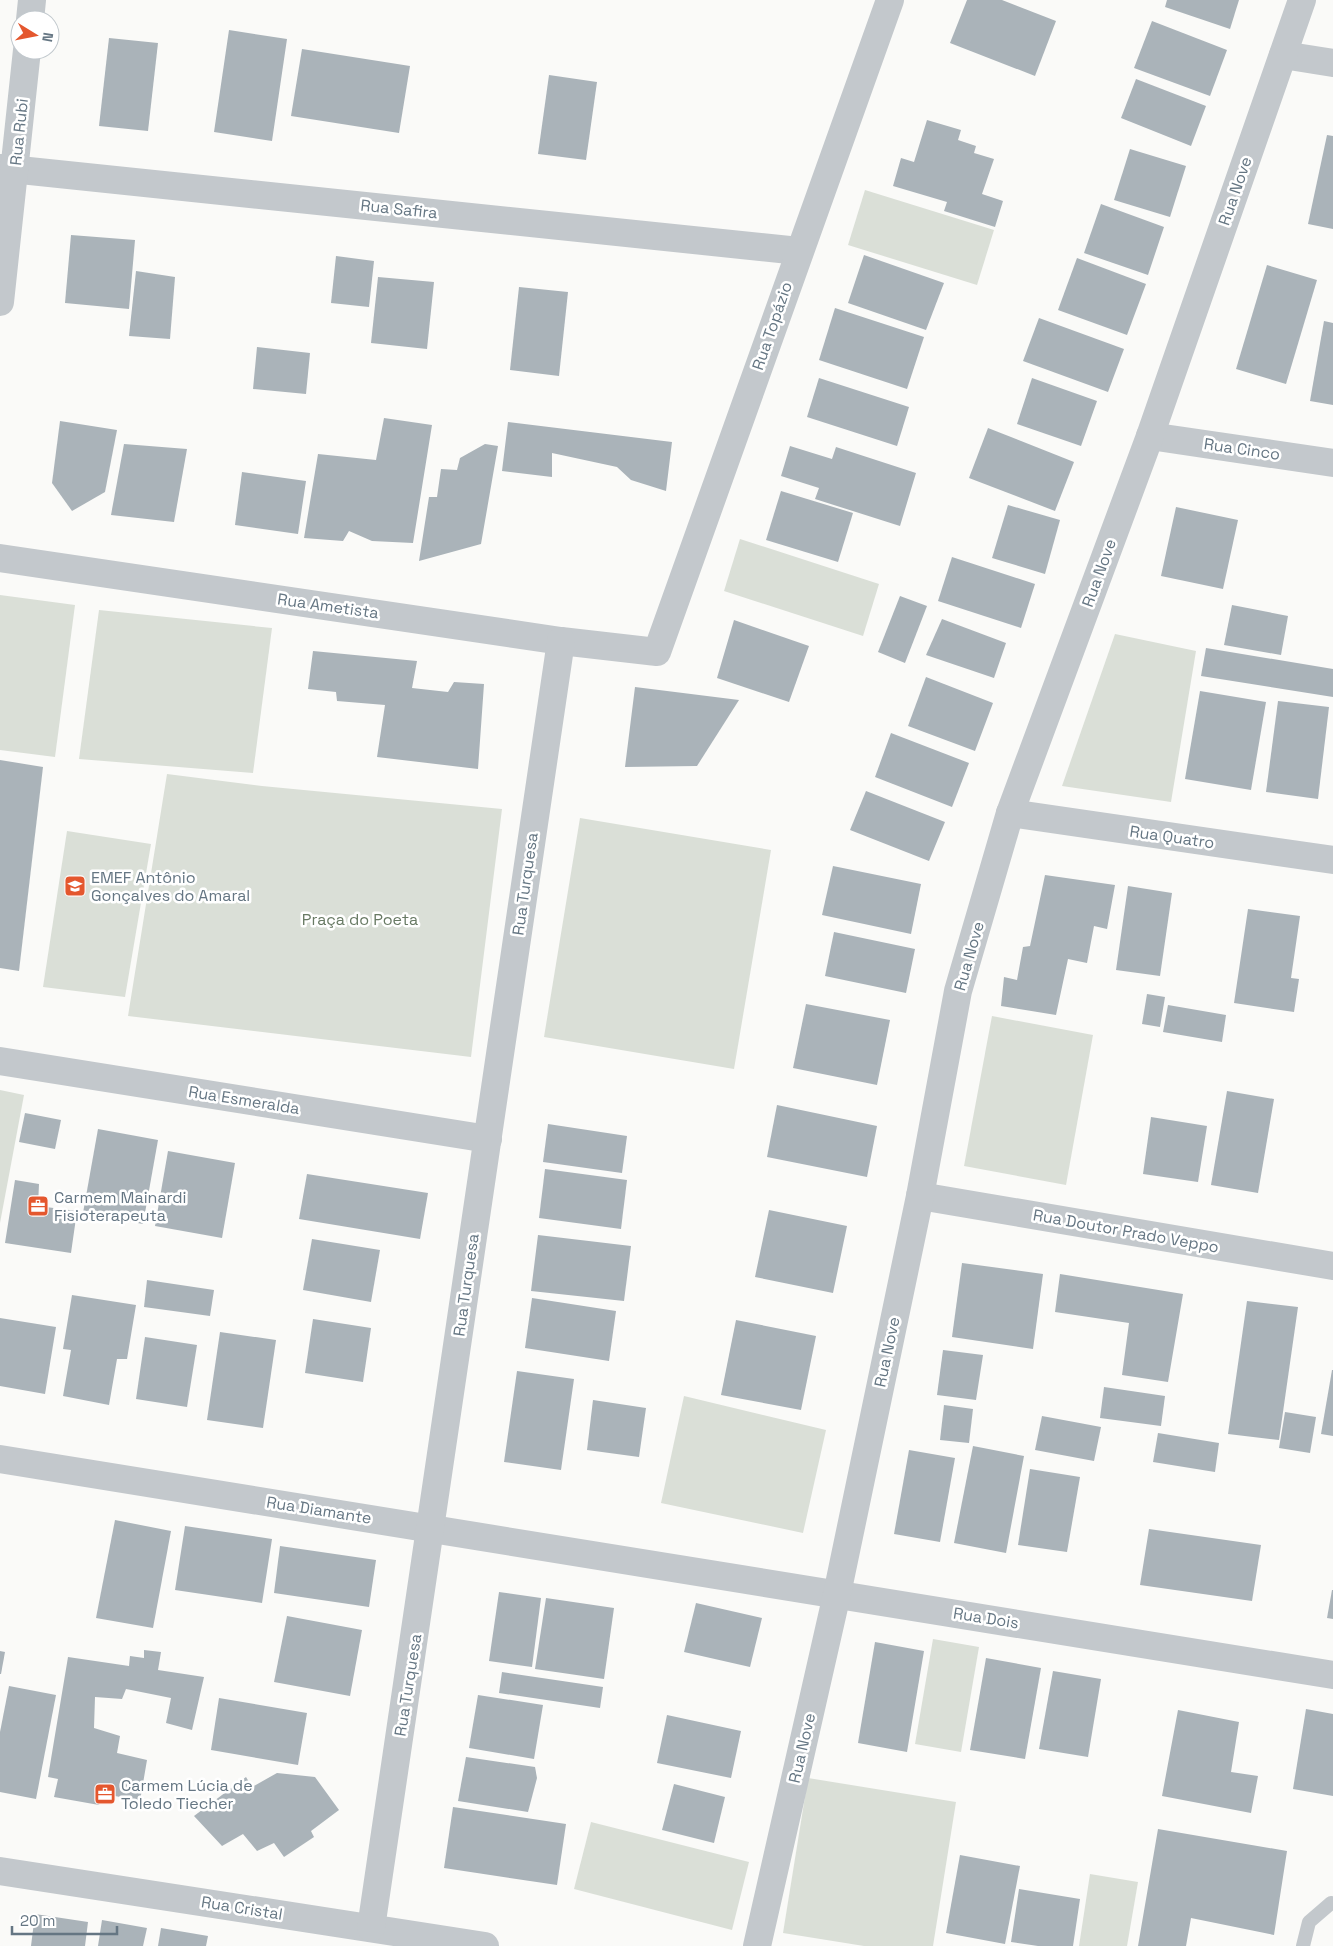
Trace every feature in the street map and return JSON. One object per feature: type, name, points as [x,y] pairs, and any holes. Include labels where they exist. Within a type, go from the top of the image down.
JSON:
[{"type":"street","name":"Rua Topázio","points":[[657,652],[799,250],[890,0]]},
{"type":"street","name":"Rua Nove","points":[[757,1946],[837,1594],[920,1196],[958,991],[1010,813],[1150,436],[1302,0]]},
{"type":"street","points":[[1282,55],[1333,63]]},
{"type":"street","name":"Rua Rubi","points":[[0,302],[7,169],[25,60]]},
{"type":"street","name":"Rua Safira","points":[[7,169],[799,250]]},
{"type":"street","name":"Rua Cinco","points":[[1150,436],[1333,463]]},
{"type":"street","name":"Rua Ametista","points":[[0,558],[561,641],[657,652]]},
{"type":"street","name":"Rua Turquesa","points":[[371,1928],[561,641]]},
{"type":"street","name":"Rua Quatro","points":[[1010,813],[1333,860]]},
{"type":"street","name":"Rua Esmeralda","points":[[0,1061],[488,1139]]},
{"type":"street","name":"Rua Doutor Prado Veppo","points":[[920,1196],[1333,1266]]},
{"type":"street","name":"Rua Diamante","points":[[0,1459],[638,1562]]},
{"type":"street","name":"Rua Dois","points":[[638,1562],[1333,1675]]},
{"type":"street","name":"Rua Cristal","points":[[0,1875],[485,1946]]},
{"type":"lane","points":[[1303,1946],[1309,1922],[1331,1904]]},
{"type":"green space","points":[[865,190],[994,230],[977,285],[848,245]]},
{"type":"green space","points":[[740,539],[879,584],[863,636],[724,591]]},
{"type":"green space","points":[[0,595],[75,605],[55,757],[0,750]]},
{"type":"green space","points":[[99,610],[272,628],[253,773],[79,759]]},
{"type":"green space","points":[[1115,634],[1196,651],[1171,802],[1062,786]]},
{"type":"green space","name":"Praça do Poeta","points":[[167,774],[262,786],[502,809],[471,1057],[128,1016]]},
{"type":"green space","points":[[580,818],[771,850],[734,1069],[544,1037]]},
{"type":"green space","points":[[67,831],[151,844],[125,997],[43,987]]},
{"type":"green space","points":[[992,1016],[1093,1035],[1066,1185],[964,1166]]},
{"type":"green space","points":[[0,1090],[24,1095],[0,1223]]},
{"type":"green space","points":[[684,1396],[826,1430],[803,1533],[661,1503]]},
{"type":"green space","points":[[933,1639],[979,1647],[961,1752],[915,1744]]},
{"type":"green space","points":[[808,1778],[956,1802],[933,1946],[864,1946],[783,1933]]},
{"type":"green space","points":[[591,1822],[749,1862],[732,1930],[574,1889]]},
{"type":"green space","points":[[1090,1874],[1138,1882],[1127,1946],[1079,1946]]},
{"type":"building","points":[[967,0],[1002,0],[1056,21],[1035,76],[950,43]]},
{"type":"building","points":[[1167,0],[1239,0],[1230,29],[1165,7]]},
{"type":"building","points":[[1152,21],[1227,50],[1210,96],[1134,68]]},
{"type":"building","points":[[229,30],[287,39],[272,141],[214,132]]},
{"type":"building","points":[[109,38],[158,43],[148,131],[99,126]]},
{"type":"building","points":[[302,49],[410,66],[399,133],[291,116]]},
{"type":"building","points":[[549,75],[597,82],[586,160],[538,154]]},
{"type":"building","points":[[1136,79],[1206,106],[1191,146],[1121,118]]},
{"type":"building","points":[[927,120],[961,130],[958,140],[976,146],[974,153],[994,159],[982,194],[1003,201],[995,227],[944,211],[947,202],[893,186],[901,158],[914,162]]},
{"type":"building","points":[[1327,135],[1333,136],[1333,229],[1308,224]]},
{"type":"building","points":[[1130,149],[1186,166],[1170,217],[1114,200]]},
{"type":"building","points":[[1101,204],[1164,227],[1148,275],[1084,253]]},
{"type":"building","points":[[71,235],[135,240],[129,309],[65,303]]},
{"type":"building","points":[[864,255],[944,283],[926,330],[848,303]]},
{"type":"building","points":[[336,256],[374,261],[369,307],[331,303]]},
{"type":"building","points":[[1077,258],[1146,284],[1127,335],[1058,310]]},
{"type":"building","points":[[1267,265],[1317,280],[1286,384],[1236,369]]},
{"type":"building","points":[[136,271],[175,277],[170,339],[129,336]]},
{"type":"building","points":[[378,277],[434,282],[427,349],[371,343]]},
{"type":"building","points":[[519,287],[568,292],[559,376],[510,370]]},
{"type":"building","points":[[835,308],[924,337],[907,389],[819,360]]},
{"type":"building","points":[[1039,318],[1124,349],[1108,392],[1023,361]]},
{"type":"building","points":[[1324,321],[1333,323],[1333,405],[1310,401]]},
{"type":"building","points":[[257,347],[310,353],[306,394],[253,389]]},
{"type":"building","points":[[819,378],[909,407],[897,446],[807,417]]},
{"type":"building","points":[[1032,378],[1097,401],[1081,446],[1017,424]]},
{"type":"building","points":[[384,418],[432,425],[413,543],[372,541],[349,531],[343,541],[304,538],[318,454],[376,460]]},
{"type":"building","points":[[60,421],[117,430],[105,492],[72,511],[52,483]]},
{"type":"building","points":[[508,422],[672,442],[666,491],[631,480],[617,467],[552,453],[552,477],[502,471]]},
{"type":"building","points":[[988,428],[1074,462],[1055,511],[969,478]]},
{"type":"building","points":[[124,444],[187,449],[174,522],[111,515]]},
{"type":"building","points":[[485,444],[498,446],[481,544],[419,561],[429,497],[437,497],[441,469],[457,470],[460,458]]},
{"type":"building","points":[[790,446],[832,459],[836,447],[916,473],[900,526],[815,499],[819,488],[781,476]]},
{"type":"building","points":[[242,472],[306,481],[298,534],[235,525]]},
{"type":"building","points":[[781,491],[853,513],[838,562],[766,540]]},
{"type":"building","points":[[1008,505],[1060,520],[1045,574],[992,558]]},
{"type":"building","points":[[1176,507],[1238,520],[1223,589],[1161,576]]},
{"type":"building","points":[[952,557],[1035,584],[1021,628],[938,601]]},
{"type":"building","points":[[900,596],[927,606],[905,663],[878,652]]},
{"type":"building","points":[[1232,605],[1288,616],[1281,655],[1224,645]]},
{"type":"building","points":[[942,619],[1006,643],[994,678],[926,655]]},
{"type":"building","points":[[734,620],[809,646],[789,702],[717,678]]},
{"type":"building","points":[[1206,648],[1333,669],[1333,697],[1201,676]]},
{"type":"building","points":[[313,651],[417,661],[412,688],[448,692],[454,682],[484,684],[478,769],[377,757],[385,705],[337,701],[336,692],[308,689]]},
{"type":"building","points":[[926,677],[993,703],[975,751],[908,726]]},
{"type":"building","points":[[635,687],[739,700],[697,766],[625,767]]},
{"type":"building","points":[[1200,691],[1266,702],[1251,790],[1185,779]]},
{"type":"building","points":[[1278,701],[1329,707],[1318,799],[1266,792]]},
{"type":"building","points":[[891,733],[969,763],[952,807],[875,777]]},
{"type":"building","points":[[0,760],[43,767],[19,971],[0,968]]},
{"type":"building","points":[[866,791],[945,822],[929,861],[850,830]]},
{"type":"building","points":[[833,866],[921,884],[911,934],[822,915]]},
{"type":"building","points":[[1045,875],[1115,885],[1107,929],[1094,926],[1087,963],[1068,959],[1056,1015],[1001,1006],[1004,977],[1017,980],[1023,947],[1030,946]]},
{"type":"building","points":[[1128,886],[1172,893],[1160,976],[1116,970]]},
{"type":"building","points":[[1248,909],[1300,916],[1291,978],[1299,979],[1294,1012],[1234,1003]]},
{"type":"building","points":[[834,932],[915,949],[906,993],[825,976]]},
{"type":"building","points":[[1147,994],[1165,997],[1160,1027],[1142,1024]]},
{"type":"building","points":[[806,1004],[890,1020],[877,1085],[793,1068]]},
{"type":"building","points":[[1168,1005],[1226,1015],[1222,1042],[1163,1032]]},
{"type":"building","points":[[1227,1091],[1274,1099],[1258,1193],[1211,1185]]},
{"type":"building","points":[[777,1105],[877,1126],[867,1177],[767,1157]]},
{"type":"building","points":[[25,1113],[61,1120],[55,1149],[19,1142]]},
{"type":"building","points":[[1151,1117],[1207,1126],[1198,1182],[1143,1174]]},
{"type":"building","points":[[548,1124],[627,1136],[622,1173],[543,1162]]},
{"type":"building","points":[[98,1129],[158,1140],[143,1224],[83,1213]]},
{"type":"building","points":[[168,1151],[235,1163],[222,1238],[155,1226]]},
{"type":"building","points":[[545,1169],[627,1180],[621,1229],[539,1218]]},
{"type":"building","points":[[307,1174],[428,1193],[420,1239],[299,1219]]},
{"type":"building","points":[[15,1180],[39,1184],[38,1206],[77,1211],[71,1253],[5,1243]]},
{"type":"building","points":[[769,1210],[847,1226],[833,1293],[755,1277]]},
{"type":"building","points":[[538,1235],[631,1246],[624,1301],[531,1291]]},
{"type":"building","points":[[312,1239],[380,1250],[371,1302],[303,1290]]},
{"type":"building","points":[[962,1263],[1043,1274],[1033,1349],[952,1337]]},
{"type":"building","points":[[1060,1274],[1183,1294],[1168,1382],[1122,1375],[1129,1323],[1055,1312]]},
{"type":"building","points":[[147,1280],[214,1290],[210,1316],[144,1307]]},
{"type":"building","points":[[72,1295],[136,1305],[127,1359],[117,1359],[109,1405],[63,1396],[71,1350],[63,1349]]},
{"type":"building","points":[[532,1298],[616,1311],[609,1361],[525,1348]]},
{"type":"building","points":[[1247,1301],[1298,1307],[1279,1440],[1228,1434]]},
{"type":"building","points":[[0,1318],[56,1327],[45,1394],[0,1386]]},
{"type":"building","points":[[313,1319],[371,1328],[363,1382],[305,1373]]},
{"type":"building","points":[[736,1320],[816,1336],[801,1410],[721,1395]]},
{"type":"building","points":[[220,1332],[276,1340],[263,1428],[207,1420]]},
{"type":"building","points":[[145,1337],[197,1345],[187,1407],[136,1399]]},
{"type":"building","points":[[943,1350],[983,1355],[976,1400],[937,1395]]},
{"type":"building","points":[[1333,1370],[1333,1436],[1321,1434]]},
{"type":"building","points":[[517,1371],[574,1379],[561,1470],[504,1462]]},
{"type":"building","points":[[1104,1387],[1165,1396],[1161,1426],[1100,1418]]},
{"type":"building","points":[[593,1400],[646,1408],[639,1457],[587,1450]]},
{"type":"building","points":[[944,1405],[973,1409],[969,1443],[940,1440]]},
{"type":"building","points":[[1285,1412],[1316,1417],[1310,1453],[1279,1448]]},
{"type":"building","points":[[1042,1416],[1101,1427],[1094,1461],[1035,1450]]},
{"type":"building","points":[[1158,1433],[1219,1443],[1215,1472],[1153,1462]]},
{"type":"building","points":[[973,1446],[1024,1456],[1006,1553],[954,1543]]},
{"type":"building","points":[[909,1450],[955,1458],[940,1542],[894,1534]]},
{"type":"building","points":[[1030,1469],[1080,1477],[1067,1552],[1018,1545]]},
{"type":"building","points":[[115,1520],[171,1531],[153,1628],[96,1618]]},
{"type":"building","points":[[185,1526],[272,1539],[262,1603],[175,1590]]},
{"type":"building","points":[[1149,1529],[1261,1545],[1252,1601],[1140,1585]]},
{"type":"building","points":[[280,1546],[376,1560],[369,1607],[274,1593]]},
{"type":"building","points":[[1333,1590],[1333,1619],[1327,1618]]},
{"type":"building","points":[[499,1592],[541,1598],[532,1667],[489,1661]]},
{"type":"building","points":[[546,1598],[614,1608],[604,1679],[535,1669]]},
{"type":"building","points":[[696,1603],[762,1618],[750,1667],[684,1652]]},
{"type":"building","points":[[287,1616],[362,1630],[350,1696],[274,1682]]},
{"type":"building","points":[[875,1642],[924,1651],[907,1752],[858,1743]]},
{"type":"building","points":[[144,1650],[161,1652],[158,1670],[204,1677],[192,1730],[166,1723],[171,1698],[126,1689],[122,1699],[95,1697],[94,1728],[120,1736],[117,1753],[147,1760],[140,1801],[105,1794],[99,1805],[54,1797],[58,1779],[48,1777],[68,1657],[129,1666],[130,1656],[144,1658]]},
{"type":"building","points":[[0,1651],[5,1652],[1,1674],[0,1674]]},
{"type":"building","points":[[986,1658],[1041,1668],[1025,1759],[970,1750]]},
{"type":"building","points":[[1053,1671],[1101,1679],[1088,1757],[1039,1749]]},
{"type":"building","points":[[502,1672],[603,1687],[600,1708],[499,1693]]},
{"type":"building","points":[[9,1686],[56,1695],[36,1799],[0,1792],[0,1732]]},
{"type":"building","points":[[478,1695],[543,1705],[534,1759],[469,1748]]},
{"type":"building","points":[[219,1698],[307,1713],[298,1765],[211,1750]]},
{"type":"building","points":[[1306,1709],[1333,1714],[1333,1796],[1293,1789]]},
{"type":"building","points":[[1178,1710],[1239,1722],[1231,1772],[1258,1776],[1251,1813],[1162,1796]]},
{"type":"building","points":[[667,1715],[741,1731],[731,1778],[657,1763]]},
{"type":"building","points":[[466,1757],[535,1767],[537,1778],[528,1812],[458,1801]]},
{"type":"building","points":[[277,1773],[315,1777],[339,1810],[311,1831],[314,1837],[284,1857],[274,1843],[257,1851],[243,1834],[222,1846],[194,1816],[246,1777],[252,1787]]},
{"type":"building","points":[[674,1784],[725,1797],[714,1843],[662,1830]]},
{"type":"building","points":[[453,1807],[566,1824],[557,1885],[444,1868]]},
{"type":"building","points":[[1158,1829],[1287,1851],[1274,1935],[1191,1918],[1186,1946],[1138,1946]]},
{"type":"building","points":[[960,1855],[1020,1866],[1005,1944],[946,1933]]},
{"type":"building","points":[[1019,1889],[1080,1899],[1073,1946],[1038,1946],[1011,1942]]},
{"type":"building","points":[[35,1914],[88,1922],[85,1946],[31,1946]]},
{"type":"building","points":[[102,1920],[147,1928],[143,1946],[98,1946]]},
{"type":"building","points":[[161,1928],[208,1936],[206,1946],[158,1946]]},
{"type":"place","name":"EMEF Antônio Gonçalves do Amaral","points":[[75,886]]},
{"type":"place","name":"Carmem Mainardi Fisioterapeuta","points":[[38,1206]]},
{"type":"place","name":"Carmem Lúcia de Toledo Tiecher","points":[[105,1794]]}]
